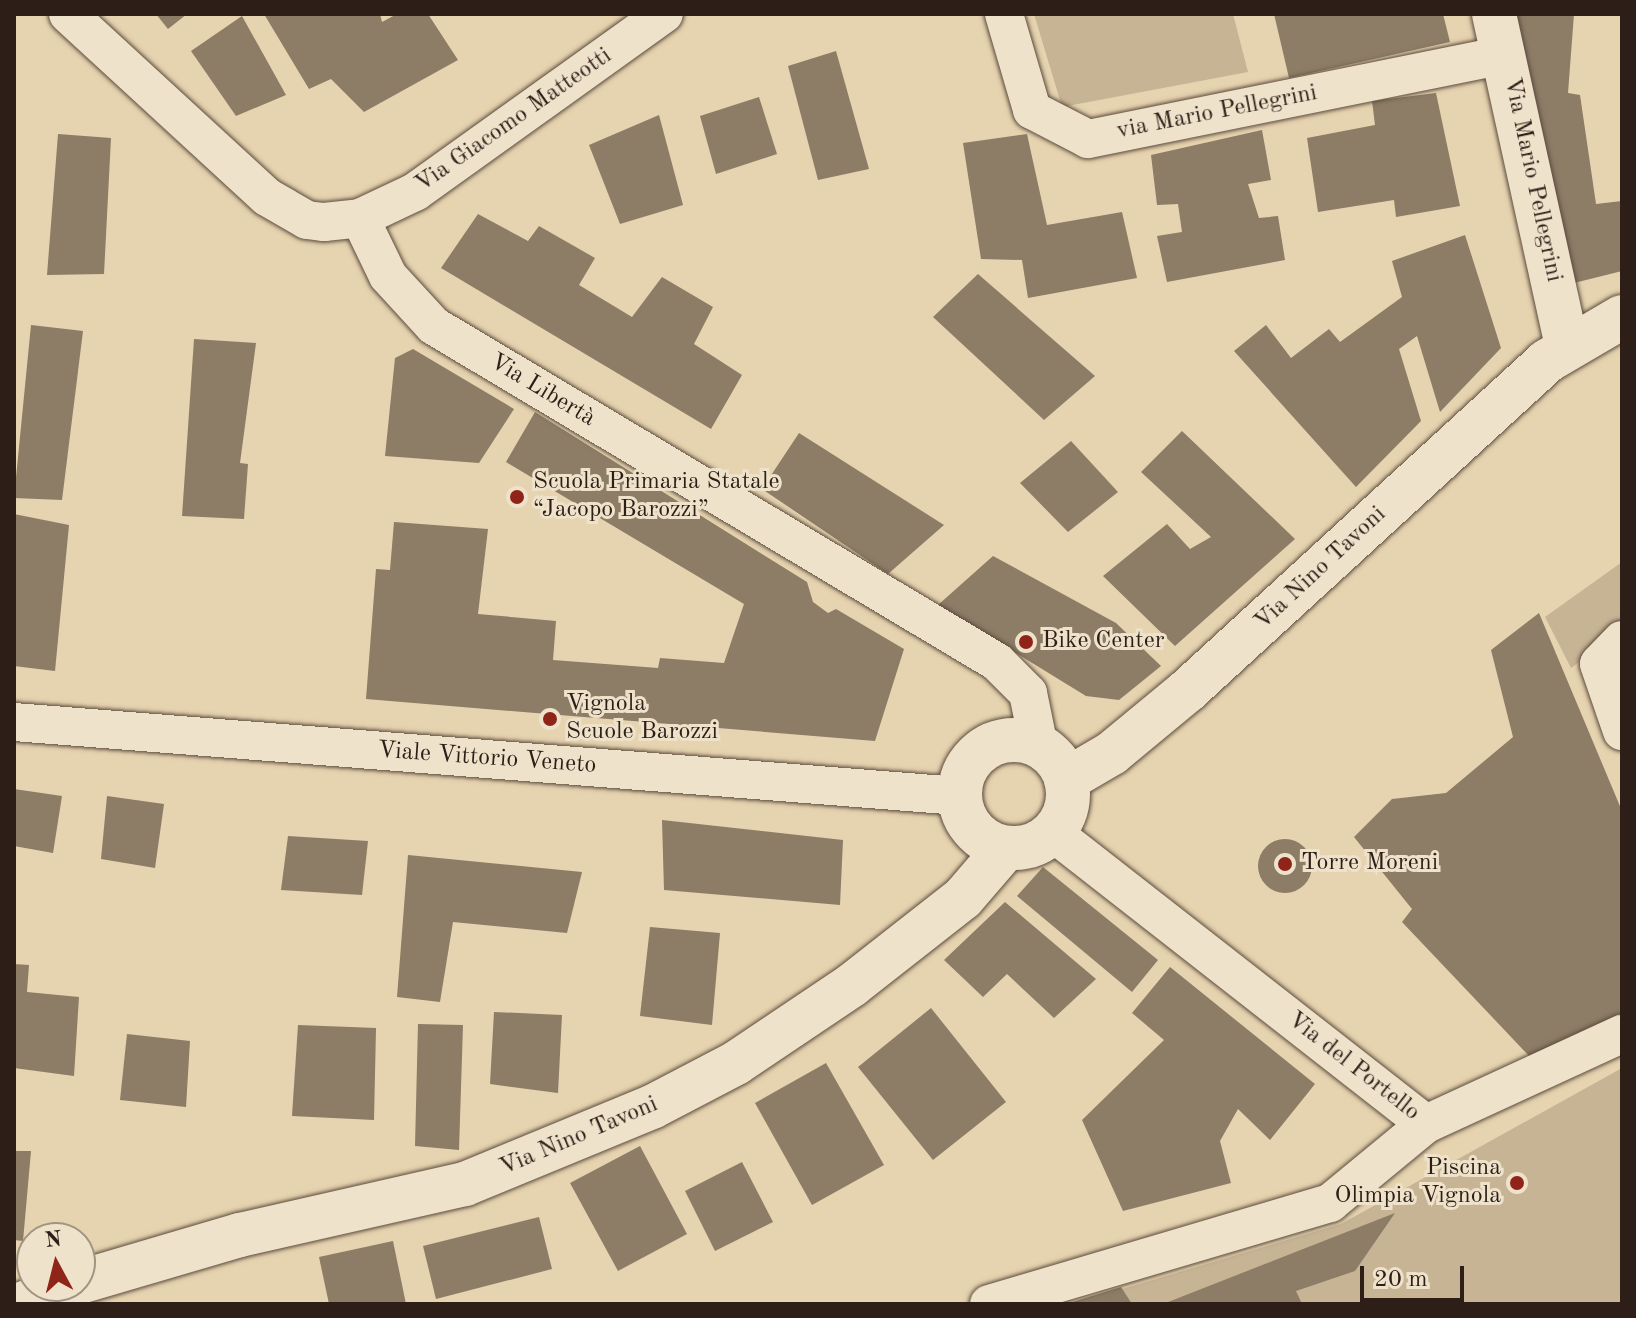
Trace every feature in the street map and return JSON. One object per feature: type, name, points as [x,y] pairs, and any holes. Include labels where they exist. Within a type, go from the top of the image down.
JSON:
[{"type":"main road","name":"Via Mario Pellegrini","points":[[1499,35],[1567,347]]},
{"type":"main road","name":"Via Nino Tavoni","points":[[1066,780],[1112,753],[1187,691],[1567,347],[1622,317]]},
{"type":"main road","points":[[1012,741],[1039,747],[1066,780],[1066,808],[1052,832],[1023,847],[1006,848],[973,830],[959,796],[966,769],[985,749],[1012,741]]},
{"type":"main road","name":"Via Nino Tavoni","points":[[96,1277],[240,1235],[465,1184],[652,1107],[736,1063],[852,985],[963,898],[1006,848]]},
{"type":"street","points":[[68,14],[267,197],[307,220],[360,218]]},
{"type":"street","name":"Via Giacomo Matteotti","points":[[360,218],[415,192],[664,14]]},
{"type":"street","name":"via Mario Pellegrini","points":[[1004,14],[1032,110],[1088,139],[1499,35]]},
{"type":"street","name":"Via Libertà","points":[[360,218],[388,276],[434,326],[997,662],[1028,693],[1039,747]]},
{"type":"street","points":[[1610,652],[1622,731]]},
{"type":"street","name":"Viale Vittorio Veneto","points":[[14,722],[959,796]]},
{"type":"street","name":"Via del Portello","points":[[989,1304],[1330,1203],[1426,1124],[1052,832]]},
{"type":"street","points":[[1426,1124],[1622,1034]]},
{"type":"shaded area","points":[[1034,14],[1233,14],[1248,72],[1062,107]]},
{"type":"shaded area","points":[[1622,562],[1622,630],[1571,668],[1545,617]]},
{"type":"shaded area","name":"Piscina Olimpia Vignola","points":[[1622,1068],[1622,1304],[1072,1304],[1341,1224]]},
{"type":"building","points":[[156,14],[187,14],[168,29]]},
{"type":"building","points":[[264,14],[380,14],[382,22],[397,14],[428,14],[458,60],[364,112],[331,79],[309,89]]},
{"type":"building","points":[[1274,14],[1443,14],[1450,42],[1289,78]]},
{"type":"building","points":[[1512,14],[1574,14],[1568,93],[1580,95],[1596,204],[1622,201],[1622,271],[1570,284]]},
{"type":"building","points":[[242,16],[286,95],[236,116],[191,51]]},
{"type":"building","points":[[836,51],[869,169],[818,180],[788,66]]},
{"type":"building","points":[[1436,93],[1460,206],[1396,217],[1394,200],[1318,212],[1307,138],[1375,125],[1372,101]]},
{"type":"building","points":[[759,97],[777,154],[716,174],[700,116]]},
{"type":"building","points":[[659,115],[683,205],[620,224],[589,145]]},
{"type":"building","points":[[1262,130],[1271,180],[1248,184],[1259,218],[1278,216],[1285,260],[1167,282],[1157,236],[1182,232],[1178,204],[1157,205],[1151,155]]},
{"type":"building","points":[[58,134],[111,138],[104,274],[47,275]]},
{"type":"building","points":[[1027,134],[1047,225],[1122,212],[1137,278],[1028,298],[1022,260],[981,259],[963,143]]},
{"type":"building","points":[[478,214],[528,241],[539,226],[595,258],[579,285],[632,317],[662,277],[713,307],[694,344],[742,375],[711,429],[441,268]]},
{"type":"building","points":[[1465,235],[1501,348],[1440,412],[1417,336],[1399,349],[1421,421],[1356,487],[1234,351],[1266,325],[1291,358],[1329,329],[1340,342],[1402,297],[1392,261]]},
{"type":"building","points":[[978,274],[1095,376],[1044,420],[933,317]]},
{"type":"building","points":[[31,325],[83,331],[62,500],[14,498]]},
{"type":"building","points":[[194,339],[256,343],[240,463],[248,464],[244,519],[182,516]]},
{"type":"building","points":[[413,349],[514,409],[479,463],[385,456],[395,358]]},
{"type":"building","points":[[535,412],[807,582],[813,602],[828,613],[836,609],[904,649],[875,741],[366,699],[376,569],[390,570],[394,522],[488,529],[478,614],[556,621],[553,660],[658,668],[660,658],[724,663],[744,604],[506,462]]},
{"type":"building","points":[[1182,431],[1295,539],[1175,646],[1103,576],[1167,524],[1190,549],[1211,537],[1141,472]]},
{"type":"building","points":[[799,433],[944,525],[888,574],[762,489]]},
{"type":"building","points":[[1071,441],[1118,492],[1068,532],[1020,483]]},
{"type":"building","points":[[14,514],[69,525],[55,671],[14,666]]},
{"type":"building","points":[[993,556],[1116,623],[1161,666],[1119,700],[1086,696],[938,605]]},
{"type":"building","points":[[1539,613],[1622,811],[1622,1019],[1531,1058],[1402,922],[1412,909],[1354,837],[1392,799],[1446,793],[1513,737],[1491,650]]},
{"type":"building","points":[[14,789],[62,796],[53,853],[14,846]]},
{"type":"building","points":[[107,796],[164,804],[155,868],[101,859]]},
{"type":"building","points":[[662,820],[843,840],[840,905],[664,890]]},
{"type":"building","points":[[288,836],[368,841],[362,895],[281,890]]},
{"type":"building","name":"Torre Moreni","points":[[1285,839],[1304,847],[1312,866],[1304,885],[1285,893],[1266,885],[1258,866],[1266,847]]},
{"type":"building","points":[[408,855],[582,872],[567,933],[453,922],[440,1002],[397,997]]},
{"type":"building","points":[[1043,867],[1158,960],[1132,992],[1017,896]]},
{"type":"building","points":[[1005,902],[1096,979],[1054,1018],[1007,974],[983,997],[944,960]]},
{"type":"building","points":[[650,927],[720,933],[712,1025],[640,1016]]},
{"type":"building","points":[[14,964],[29,965],[27,992],[79,997],[74,1076],[14,1068]]},
{"type":"building","points":[[1170,967],[1315,1084],[1270,1140],[1238,1109],[1220,1141],[1231,1183],[1123,1211],[1082,1120],[1164,1040],[1132,1013]]},
{"type":"building","points":[[931,1008],[1006,1102],[933,1160],[858,1067]]},
{"type":"building","points":[[494,1012],[562,1015],[558,1093],[490,1084]]},
{"type":"building","points":[[418,1024],[463,1025],[459,1150],[415,1146]]},
{"type":"building","points":[[298,1025],[376,1028],[374,1120],[292,1116]]},
{"type":"building","points":[[127,1034],[190,1041],[186,1107],[120,1100]]},
{"type":"building","points":[[826,1063],[884,1165],[812,1205],[755,1103]]},
{"type":"building","points":[[640,1146],[687,1234],[618,1271],[570,1183]]},
{"type":"building","points":[[14,1151],[31,1151],[25,1222],[16,1222],[14,1240]]},
{"type":"building","points":[[742,1162],[773,1222],[715,1251],[685,1191]]},
{"type":"building","points":[[1395,1213],[1355,1271],[1296,1291],[1302,1304],[1163,1304]]},
{"type":"building","points":[[539,1217],[552,1269],[436,1299],[423,1246]]},
{"type":"building","points":[[393,1241],[406,1304],[329,1304],[319,1257]]},
{"type":"building","points":[[1121,1287],[1132,1304],[1069,1303]]},
{"type":"place","name":"Scuola Primaria Statale “Jacopo Barozzi”","points":[[517,497]]},
{"type":"place","name":"Bike Center","points":[[1026,642]]},
{"type":"place","name":"Vignola Scuole Barozzi","points":[[550,719]]},
{"type":"place","name":"Torre Moreni","points":[[1285,864]]},
{"type":"place","name":"Piscina Olimpia Vignola","points":[[1517,1183]]}]
